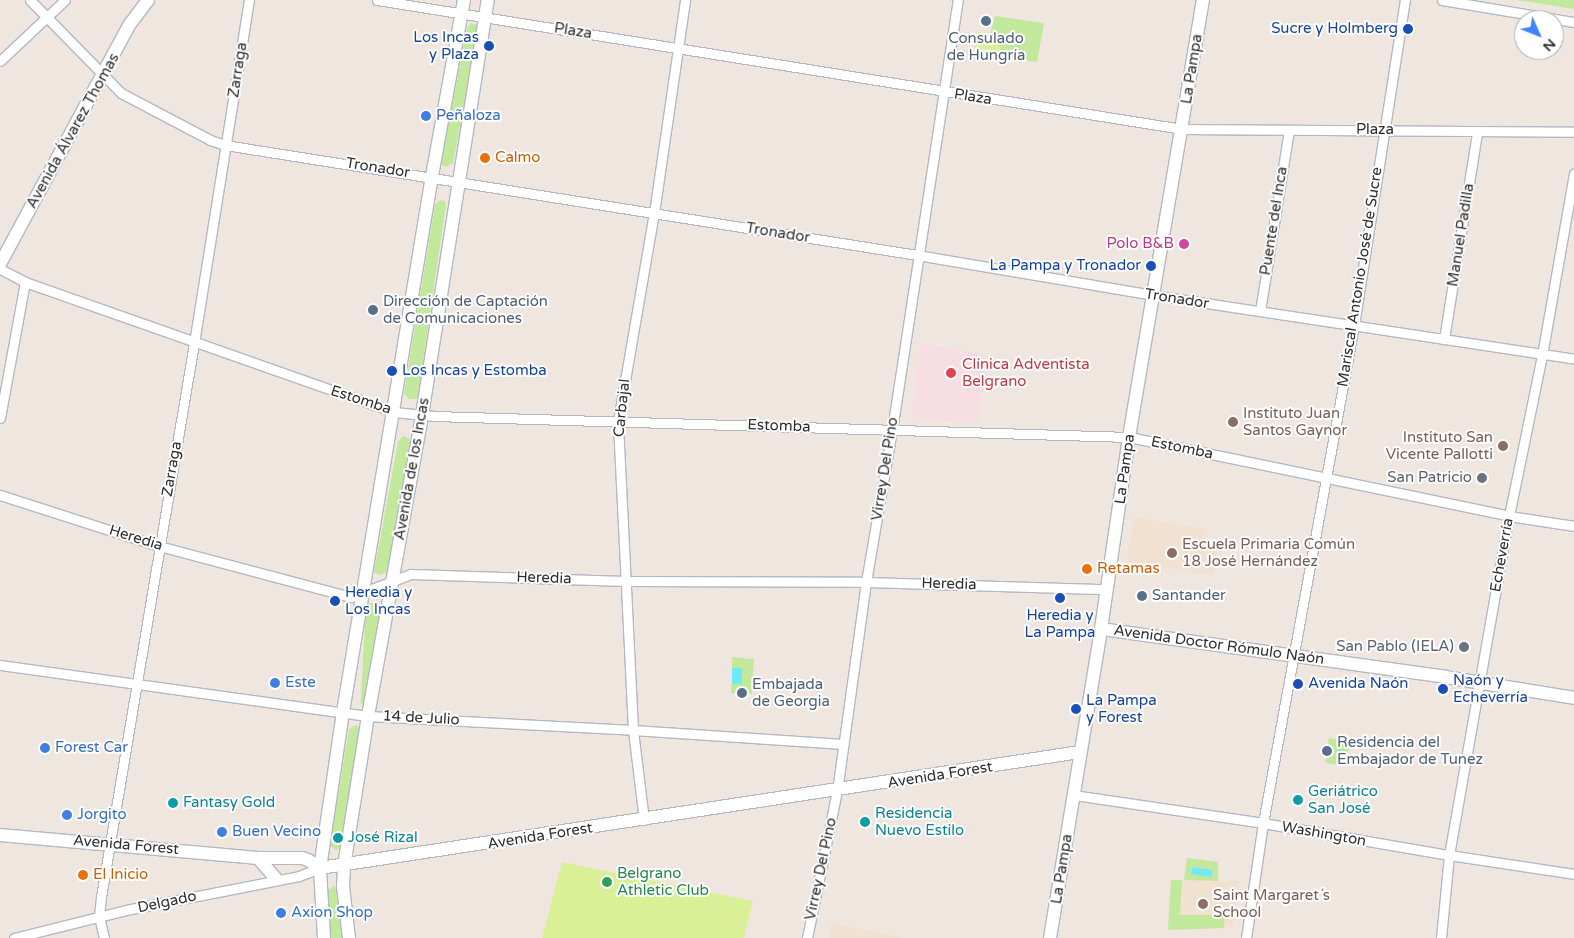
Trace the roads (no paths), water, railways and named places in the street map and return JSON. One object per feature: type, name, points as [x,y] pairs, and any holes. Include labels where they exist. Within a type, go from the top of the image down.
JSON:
[{"type":"main road","name":"Avenida Álvarez Thomas","points":[[0,264],[103,77],[130,24],[148,0]]},
{"type":"main road","name":"Avenida de los Incas","points":[[324,938],[320,868],[343,712],[432,176],[464,0]]},
{"type":"main road","name":"Avenida de los Incas","points":[[349,938],[343,886],[344,866],[368,716],[422,415],[488,0]]},
{"type":"main road","name":"La Pampa","points":[[1050,938],[1101,629],[1129,437],[1203,0]]},
{"type":"main road","name":"Avenida Doctor Rómulo Naón","points":[[1101,629],[1293,654],[1574,698]]},
{"type":"main road","name":"Avenida Forest","points":[[0,835],[258,858],[302,858],[320,868],[344,866],[837,791],[1080,752]]},
{"type":"main road","points":[[258,858],[276,879]]},
{"type":"street","name":"Tronador","points":[[30,0],[103,77],[129,99],[210,140],[226,145],[432,176],[1153,295],[1574,359]]},
{"type":"street","points":[[0,61],[65,0]]},
{"type":"street","name":"Zarraga","points":[[104,938],[99,916],[135,683],[194,343],[250,0]]},
{"type":"street","name":"Plaza","points":[[377,0],[1182,129],[1574,132]]},
{"type":"street","name":"Carbajal","points":[[644,820],[633,730],[618,421],[654,213],[676,48],[685,0]]},
{"type":"street","name":"Virrey Del Pino","points":[[807,938],[837,791],[866,582],[892,430],[917,255],[958,0]]},
{"type":"street","name":"Mariscal Antonio José de Sucre","points":[[1246,938],[1263,823],[1354,325],[1405,0]]},
{"type":"street","points":[[1442,0],[1574,22]]},
{"type":"street","name":"Puente del Inca","points":[[1260,311],[1289,130]]},
{"type":"street","name":"Manuel Padilla","points":[[1444,339],[1477,132]]},
{"type":"street","name":"Echeverría","points":[[1441,938],[1449,855],[1509,516],[1542,355],[1573,191],[1574,174]]},
{"type":"street","name":"Estomba","points":[[0,269],[25,282],[394,412],[422,415],[1129,437],[1509,516],[1574,526]]},
{"type":"street","points":[[0,418],[25,282]]},
{"type":"street","name":"Heredia","points":[[0,496],[159,546],[351,597],[410,574],[626,581],[866,582],[1107,589]]},
{"type":"street","name":"14 de Julio","points":[[0,665],[368,716],[633,730],[844,744]]},
{"type":"street","name":"Washington","points":[[1074,795],[1263,823],[1574,874]]},
{"type":"street","name":"Delgado","points":[[14,938],[99,916],[276,879],[299,876],[320,868]]},
{"type":"water","points":[[732,668],[742,668],[742,684],[732,684]]},
{"type":"water","points":[[1339,749],[1347,753],[1344,765],[1336,764]]},
{"type":"water","points":[[1192,867],[1213,870],[1212,877],[1191,874]]},
{"type":"place","name":"Consulado de Hungría","points":[[986,21]]},
{"type":"place","name":"Sucre y Holmberg","points":[[1408,29]]},
{"type":"place","name":"Los Incas y Plaza","points":[[489,46]]},
{"type":"place","name":"Peñaloza","points":[[426,116]]},
{"type":"place","name":"Calmo","points":[[485,158]]},
{"type":"place","name":"Polo B&B","points":[[1184,244]]},
{"type":"place","name":"La Pampa y Tronador","points":[[1151,266]]},
{"type":"place","name":"Dirección de Captación de Comunicaciones","points":[[373,310]]},
{"type":"place","name":"Los Incas y Estomba","points":[[392,371]]},
{"type":"place","name":"Clínica Adventista Belgrano","points":[[951,373]]},
{"type":"place","name":"Instituto Juan Santos Gaynor","points":[[1233,422]]},
{"type":"place","name":"Instituto San Vicente Pallotti","points":[[1503,446]]},
{"type":"place","name":"San Patricio","points":[[1482,478]]},
{"type":"place","name":"Escuela Primaria Común 18 José Hernández","points":[[1172,553]]},
{"type":"place","name":"Retamas","points":[[1087,569]]},
{"type":"place","name":"Santander","points":[[1142,596]]},
{"type":"place","name":"Heredia y La Pampa","points":[[1060,598]]},
{"type":"place","name":"Heredia y Los Incas","points":[[335,601]]},
{"type":"place","name":"San Pablo (IELA)","points":[[1464,647]]},
{"type":"place","name":"Este","points":[[275,683]]},
{"type":"place","name":"Avenida Naón","points":[[1298,684]]},
{"type":"place","name":"Naón y Echeverría","points":[[1443,689]]},
{"type":"place","name":"Embajada de Georgia","points":[[742,693]]},
{"type":"place","name":"La Pampa y Forest","points":[[1076,709]]},
{"type":"place","name":"Forest Car","points":[[45,748]]},
{"type":"place","name":"Residencia del Embajador de Tunez","points":[[1327,751]]},
{"type":"place","name":"Geriátrico San José","points":[[1298,800]]},
{"type":"place","name":"Fantasy Gold","points":[[173,803]]},
{"type":"place","name":"Jorgito","points":[[67,815]]},
{"type":"place","name":"Residencia Nuevo Estilo","points":[[865,822]]},
{"type":"place","name":"Buen Vecino","points":[[222,832]]},
{"type":"place","name":"José Rizal","points":[[338,838]]},
{"type":"place","name":"El Inicio","points":[[83,875]]},
{"type":"place","name":"Belgrano Athletic Club","points":[[607,882]]},
{"type":"place","name":"Saint Margaret´s School","points":[[1203,904]]},
{"type":"place","name":"Axion Shop","points":[[281,913]]}]
